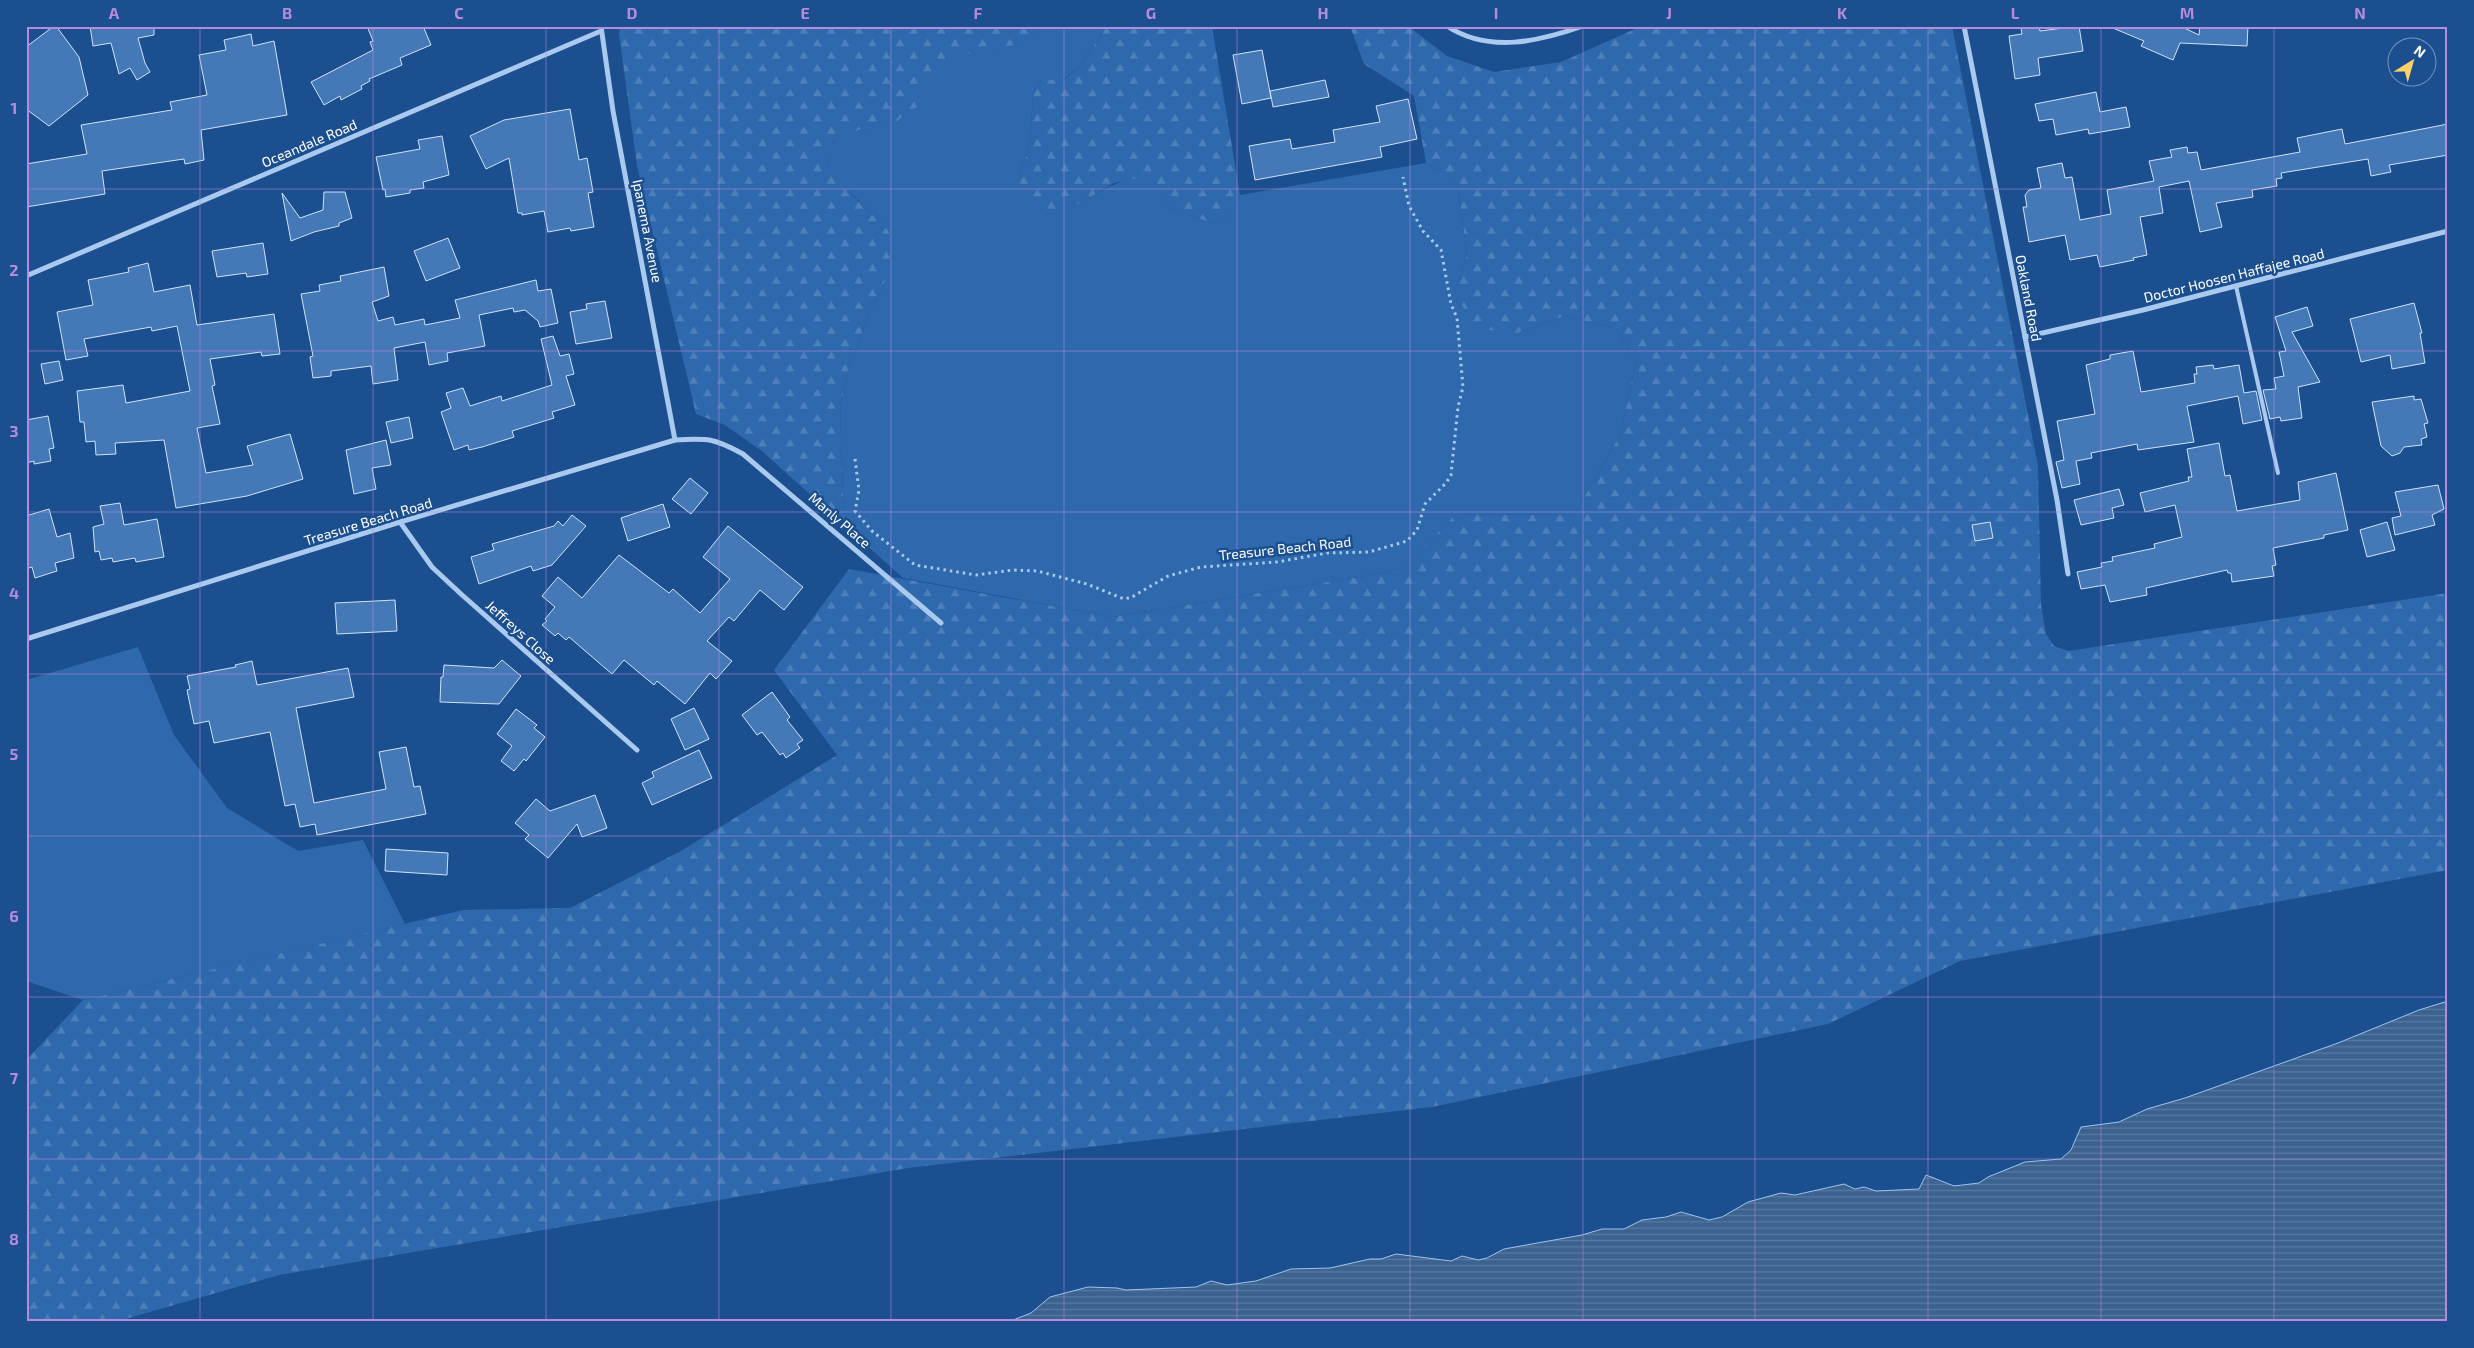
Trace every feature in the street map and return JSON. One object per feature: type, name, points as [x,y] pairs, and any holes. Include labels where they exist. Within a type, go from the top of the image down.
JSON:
[{"type":"street","points":[[1447,26],[1471,38],[1508,43],[1550,38],[1583,26]]},
{"type":"street","name":"Oakland Road","points":[[1964,26],[2057,500],[2068,574]]},
{"type":"street","name":"Oceandale Road","points":[[26,276],[601,29]]},
{"type":"street","name":"Ipanema Avenue","points":[[601,29],[613,111],[676,440]]},
{"type":"street","name":"Doctor Hoosen Haffajee Road","points":[[2025,337],[2236,286],[2448,231]]},
{"type":"street","name":"Treasure Beach Road","points":[[26,639],[400,522],[676,440],[720,441]]},
{"type":"street","name":"Manly Place","points":[[720,441],[743,454],[941,623]]},
{"type":"street","name":"Jeffreys Close","points":[[400,522],[432,566],[461,594],[637,750]]},
{"type":"lane","points":[[2236,286],[2278,473]]},
{"type":"path","name":"Treasure Beach Road","points":[[855,459],[858,490],[856,510],[872,531],[915,565],[976,575],[1013,570],[1037,571],[1087,584],[1124,599],[1132,597],[1168,576],[1201,567],[1277,562],[1327,553],[1368,552],[1407,541],[1417,530],[1425,504],[1446,483],[1451,475],[1458,407],[1463,387],[1457,318],[1450,304],[1442,250],[1423,231],[1409,206],[1403,177]]},
{"type":"green space","points":[[620,26],[1040,26],[1028,38],[1014,45],[965,54],[950,59],[937,67],[926,81],[923,89],[922,103],[893,124],[859,130],[833,143],[826,157],[828,164],[853,196],[888,230],[893,243],[883,287],[869,313],[849,368],[840,406],[844,525],[763,452],[725,425],[696,414],[637,166],[619,34]]},
{"type":"green space","points":[[1040,26],[1107,26],[1081,65],[1063,80],[1041,80],[1033,93],[1030,144],[1018,182],[1073,207],[1123,181],[1144,176],[1154,180],[1159,187],[1166,206],[1211,223],[1230,214],[1236,207],[1240,195],[1426,163],[1457,182],[1467,254],[1455,292],[1514,334],[1565,316],[1616,328],[1636,361],[1620,435],[1574,515],[1456,514],[1401,570],[1113,617],[903,578],[844,525],[840,406],[849,368],[869,313],[883,287],[888,230],[833,172],[826,156],[829,148],[836,141],[854,132],[893,124],[922,83],[941,63],[966,53],[1006,47],[1019,43]]},
{"type":"green space","points":[[1107,26],[1212,26],[1240,195],[1236,207],[1227,216],[1211,223],[1166,206],[1157,184],[1152,178],[1144,177],[1114,183],[1073,207],[1051,213],[1035,214],[1020,197],[1018,182],[1030,144],[1033,93],[1041,80],[1064,80],[1081,65]]},
{"type":"green space","points":[[1350,26],[1408,26],[1447,56],[1494,72],[1561,62],[1642,26],[1952,26],[2038,466],[2041,605],[2046,634],[2054,646],[2068,651],[2448,593],[2448,870],[1960,961],[1828,1024],[1432,1107],[908,1168],[279,1275],[115,1322],[26,1322],[26,1060],[83,1000],[463,910],[570,908],[681,851],[837,755],[774,670],[849,569],[1113,617],[1401,570],[1456,514],[1574,515],[1620,435],[1636,361],[1616,328],[1565,316],[1514,334],[1474,327],[1455,292],[1467,254],[1457,182],[1426,163],[1414,96],[1364,64]]},
{"type":"green space","points":[[138,647],[174,735],[227,808],[298,851],[363,840],[405,924],[83,1000],[29,982],[26,968],[26,680]]},
{"type":"shaded area","points":[[2448,1001],[2448,1322],[1008,1322],[1031,1313],[1050,1297],[1088,1287],[1126,1290],[1196,1287],[1211,1281],[1227,1285],[1256,1281],[1291,1269],[1330,1268],[1370,1259],[1381,1259],[1396,1254],[1451,1261],[1462,1256],[1478,1260],[1487,1258],[1504,1249],[1582,1235],[1602,1229],[1624,1229],[1642,1220],[1666,1217],[1681,1212],[1709,1220],[1722,1217],[1748,1202],[1781,1193],[1795,1195],[1844,1184],[1855,1189],[1864,1187],[1876,1191],[1919,1189],[1926,1175],[1954,1186],[1979,1183],[1988,1177],[2025,1162],[2061,1159],[2071,1150],[2081,1127],[2119,1122],[2147,1109],[2185,1098],[2338,1043],[2419,1010]]},
{"type":"building","points":[[56,26],[79,57],[88,95],[49,126],[26,109],[26,47]]},
{"type":"building","points":[[90,26],[154,26],[154,35],[138,38],[145,63],[150,72],[137,80],[130,68],[119,74],[111,43],[93,46]]},
{"type":"building","points":[[367,26],[423,26],[431,45],[400,58],[402,65],[369,79],[370,81],[361,86],[362,89],[341,100],[340,96],[324,105],[311,82],[373,50],[370,42],[373,41]]},
{"type":"building","points":[[2039,26],[2040,31],[2079,26],[2083,51],[2038,58],[2040,75],[2015,79],[2009,36],[2022,34],[2021,28]]},
{"type":"building","points":[[2108,26],[2180,26],[2199,35],[2200,26],[2248,26],[2247,46],[2180,43],[2173,60],[2141,46],[2144,41]]},
{"type":"building","points":[[251,34],[253,46],[274,41],[287,115],[201,130],[204,160],[185,164],[184,159],[102,171],[105,194],[26,207],[26,164],[87,154],[81,125],[172,110],[170,102],[207,95],[199,55],[226,50],[224,40]]},
{"type":"building","points":[[1262,50],[1271,98],[1242,104],[1233,55]]},
{"type":"building","points":[[1325,80],[1329,97],[1273,107],[1270,91]]},
{"type":"building","points":[[2096,92],[2100,112],[2126,107],[2130,127],[2089,134],[2088,129],[2056,135],[2053,119],[2039,121],[2035,104]]},
{"type":"building","points":[[1408,99],[1417,139],[1380,147],[1382,157],[1255,180],[1249,146],[1290,139],[1292,149],[1335,142],[1333,130],[1380,122],[1376,106]]},
{"type":"building","points":[[570,109],[579,160],[587,158],[593,192],[588,193],[594,227],[571,231],[570,228],[548,232],[544,211],[522,215],[522,213],[518,213],[509,158],[486,169],[470,136],[504,120]]},
{"type":"building","points":[[2448,124],[2448,155],[2389,165],[2391,172],[2371,176],[2368,159],[2281,173],[2282,178],[2276,179],[2277,186],[2252,190],[2253,197],[2216,203],[2222,227],[2200,232],[2189,181],[2159,187],[2163,213],[2140,217],[2147,255],[2133,258],[2134,260],[2100,267],[2097,255],[2070,260],[2065,235],[2029,242],[2023,207],[2027,207],[2025,195],[2029,190],[2041,188],[2037,168],[2062,163],[2065,178],[2072,177],[2080,220],[2111,214],[2107,190],[2154,181],[2149,161],[2172,157],[2170,150],[2187,147],[2188,153],[2197,152],[2201,170],[2300,152],[2297,138],[2342,129],[2345,144]]},
{"type":"building","points":[[442,136],[449,175],[423,182],[424,188],[410,190],[410,193],[386,197],[376,157],[420,149],[418,140]]},
{"type":"building","points":[[324,192],[345,192],[352,218],[339,223],[339,226],[314,232],[291,241],[282,193],[300,218],[323,210]]},
{"type":"building","points":[[448,238],[460,268],[426,281],[414,251]]},
{"type":"building","points":[[263,243],[268,274],[247,277],[246,273],[217,277],[212,251]]},
{"type":"building","points":[[148,263],[154,292],[190,285],[197,325],[274,314],[280,354],[262,356],[261,352],[210,359],[215,385],[212,386],[220,424],[197,428],[206,473],[253,465],[247,446],[290,434],[303,479],[247,496],[176,508],[164,440],[115,443],[116,454],[96,455],[95,441],[86,442],[84,422],[80,422],[77,391],[123,385],[126,403],[190,391],[177,326],[152,331],[151,327],[84,339],[88,356],[66,360],[57,312],[93,305],[88,280],[129,272],[128,268]]},
{"type":"building","points":[[384,267],[389,296],[372,302],[378,321],[393,317],[395,325],[424,319],[425,325],[460,318],[455,300],[536,280],[538,291],[551,289],[558,323],[540,327],[538,321],[525,310],[514,312],[513,308],[479,315],[485,346],[447,353],[448,361],[429,365],[425,342],[394,348],[398,380],[373,384],[371,366],[331,371],[331,376],[313,378],[310,357],[313,356],[301,294],[320,291],[319,285],[341,281],[340,276]]},
{"type":"building","points":[[605,301],[612,338],[576,344],[570,312],[587,309],[586,304]]},
{"type":"building","points":[[2414,303],[2422,333],[2420,333],[2425,363],[2392,369],[2390,355],[2361,362],[2350,319]]},
{"type":"building","points":[[2307,307],[2313,326],[2292,332],[2320,382],[2298,387],[2302,418],[2281,421],[2280,417],[2270,419],[2263,390],[2276,389],[2274,378],[2284,376],[2279,352],[2286,351],[2275,317]]},
{"type":"building","points":[[553,336],[560,356],[569,354],[574,374],[566,376],[575,405],[552,412],[554,418],[512,431],[514,437],[469,450],[468,445],[454,450],[441,412],[451,408],[446,393],[463,388],[470,406],[501,396],[502,401],[552,385],[541,339]]},
{"type":"building","points":[[2133,351],[2141,392],[2195,383],[2194,374],[2197,374],[2196,367],[2213,365],[2214,369],[2239,365],[2244,393],[2256,391],[2262,420],[2243,424],[2238,396],[2187,406],[2194,442],[2138,450],[2137,444],[2091,453],[2092,458],[2076,461],[2080,484],[2062,488],[2056,462],[2064,460],[2057,421],[2095,414],[2086,365],[2110,359],[2110,355]]},
{"type":"building","points":[[59,361],[63,380],[45,384],[41,364]]},
{"type":"building","points":[[2414,396],[2414,400],[2421,399],[2428,423],[2424,424],[2427,437],[2421,439],[2422,445],[2404,447],[2400,453],[2392,456],[2381,446],[2372,402]]},
{"type":"building","points":[[48,416],[54,448],[49,449],[51,461],[34,464],[34,461],[26,463],[26,420]]},
{"type":"building","points":[[409,417],[413,438],[391,443],[386,422]]},
{"type":"building","points":[[386,440],[391,465],[372,468],[376,489],[354,494],[346,450]]},
{"type":"building","points":[[2219,443],[2225,476],[2230,475],[2237,511],[2300,500],[2298,482],[2336,473],[2348,530],[2324,535],[2324,538],[2273,548],[2276,565],[2272,566],[2274,576],[2232,582],[2231,573],[2228,573],[2227,570],[2146,588],[2147,595],[2110,602],[2105,585],[2081,589],[2077,572],[2102,567],[2101,563],[2113,561],[2112,557],[2155,548],[2154,544],[2182,537],[2175,505],[2145,512],[2140,493],[2189,481],[2188,477],[2192,477],[2187,449]]},
{"type":"building","points":[[690,478],[708,493],[691,514],[672,499]]},
{"type":"building","points":[[2438,485],[2444,509],[2432,515],[2435,525],[2395,535],[2392,518],[2401,516],[2395,492]]},
{"type":"building","points":[[2119,489],[2124,505],[2112,508],[2114,518],[2081,525],[2074,500]]},
{"type":"building","points":[[120,503],[124,525],[157,519],[164,557],[136,562],[135,558],[113,562],[112,558],[101,560],[99,551],[95,552],[93,527],[104,524],[100,506]]},
{"type":"building","points":[[663,504],[670,527],[628,541],[621,518]]},
{"type":"building","points":[[49,509],[57,537],[70,533],[74,558],[55,563],[57,571],[35,578],[32,567],[26,569],[26,516]]},
{"type":"building","points":[[572,515],[586,526],[552,565],[533,571],[531,566],[479,584],[471,557],[494,550],[492,544],[554,526],[558,521],[563,526]]},
{"type":"building","points":[[1990,522],[1993,538],[1975,541],[1972,525]]},
{"type":"building","points":[[2387,522],[2395,550],[2367,557],[2360,530]]},
{"type":"building","points":[[728,526],[803,587],[784,610],[760,590],[734,621],[729,617],[707,641],[732,661],[716,679],[710,673],[685,704],[657,681],[654,685],[624,660],[612,674],[569,637],[566,640],[558,633],[555,636],[542,625],[547,621],[545,619],[555,607],[542,596],[558,577],[582,598],[619,555],[669,593],[673,589],[700,613],[730,579],[703,557]]},
{"type":"building","points":[[395,600],[397,631],[337,634],[335,603]]},
{"type":"building","points":[[502,660],[521,676],[499,704],[440,702],[441,677],[443,677],[444,665],[494,668]]},
{"type":"building","points":[[252,661],[257,685],[348,668],[354,697],[296,708],[314,803],[386,789],[379,752],[406,747],[414,787],[420,786],[426,814],[317,835],[315,824],[300,827],[295,804],[285,806],[270,732],[214,743],[209,721],[194,724],[187,690],[190,689],[187,676],[236,667],[235,665]]},
{"type":"building","points":[[772,692],[790,717],[787,720],[803,740],[797,744],[800,748],[786,758],[783,753],[780,755],[762,732],[757,735],[742,715]]},
{"type":"building","points":[[694,708],[709,739],[685,750],[671,719]]},
{"type":"building","points":[[516,709],[537,725],[534,728],[545,737],[526,761],[524,759],[514,771],[501,761],[512,746],[497,734]]},
{"type":"building","points":[[699,750],[712,778],[652,805],[642,783],[654,777],[652,772]]},
{"type":"building","points":[[595,795],[607,828],[582,837],[577,824],[548,858],[525,839],[529,835],[515,823],[536,799],[550,811]]},
{"type":"building","points":[[386,849],[448,853],[447,875],[385,871]]}]
